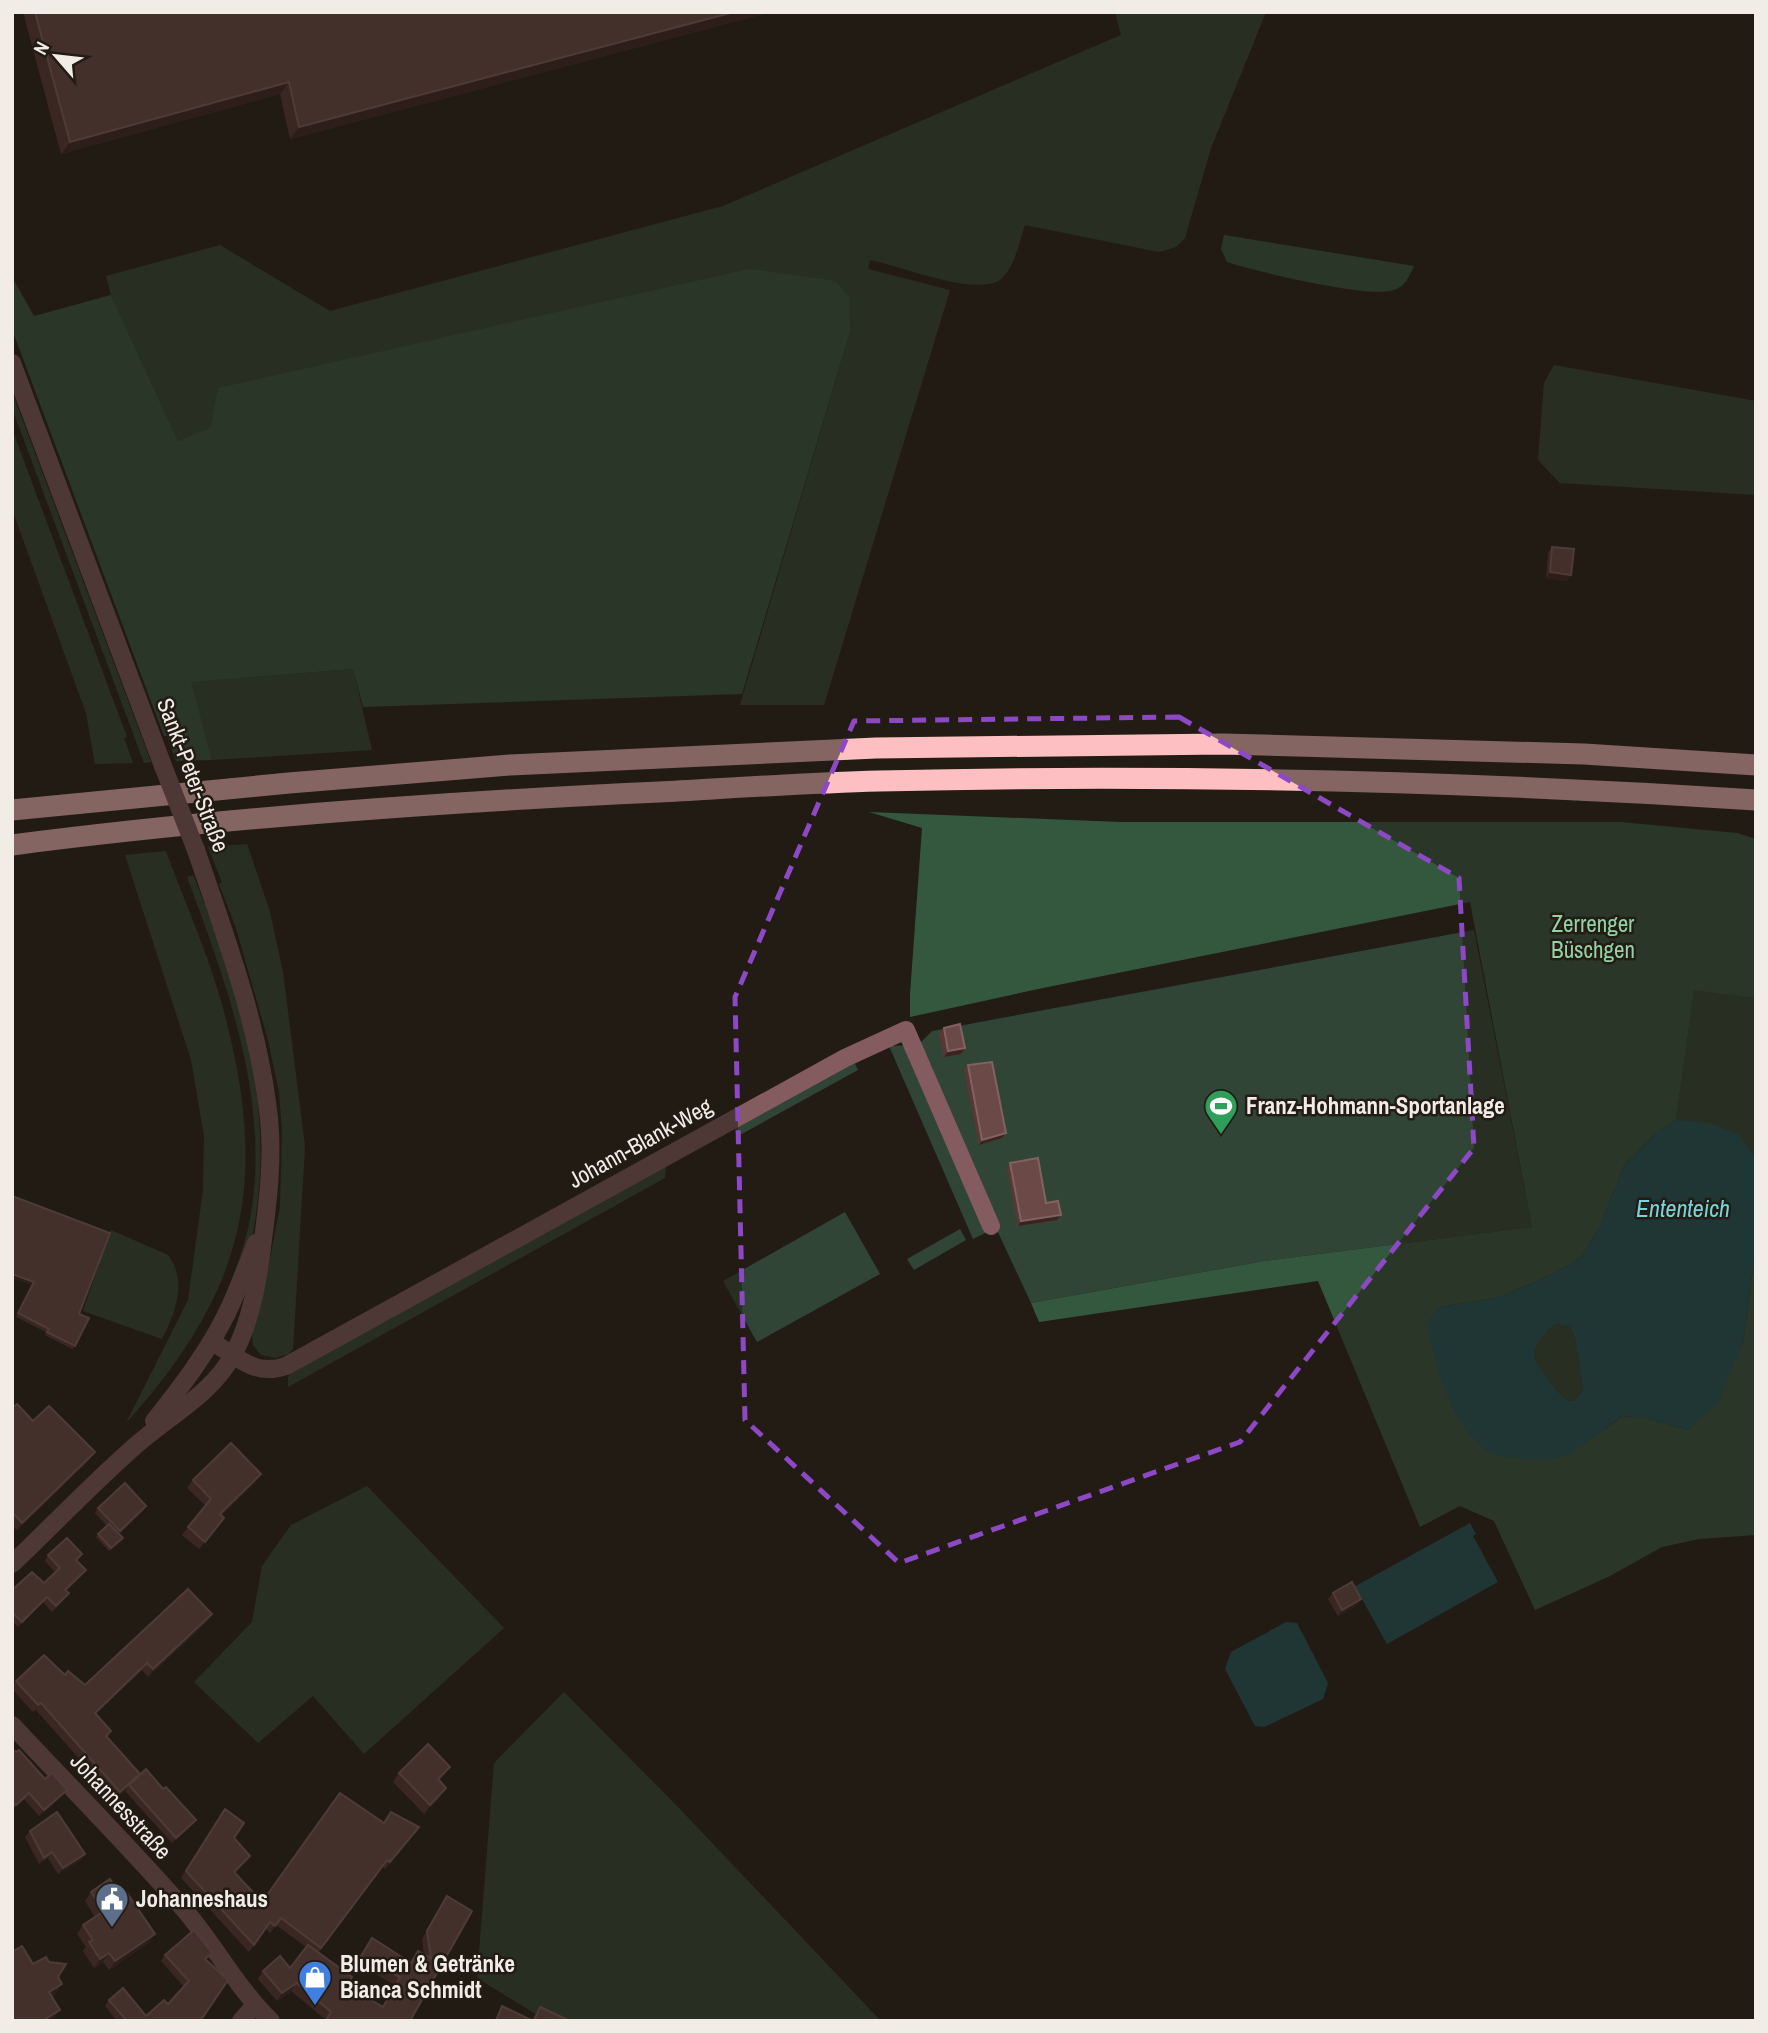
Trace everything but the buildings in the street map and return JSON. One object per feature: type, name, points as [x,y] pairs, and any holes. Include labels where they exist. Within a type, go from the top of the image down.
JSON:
[{"type":"highway","points":[[12,810],[510,765],[876,748],[1223,744],[1584,754],[1756,765]]},
{"type":"highway","points":[[12,845],[307,814],[511,799],[876,782],[1107,778],[1376,781],[1756,800]]},
{"type":"street","name":"Sankt-Peter-Straße","points":[[12,363],[196,850],[244,997],[258,1047],[268,1112],[270,1169],[258,1277],[248,1317],[234,1354],[212,1382],[135,1446],[12,1564]]},
{"type":"street","name":"Johann-Blank-Weg","points":[[212,1342],[251,1365],[267,1371],[286,1366],[845,1058],[905,1030],[991,1226]]},
{"type":"street","name":"Sankt-Peter-Straße","points":[[135,1446],[190,1376],[212,1342],[227,1314],[266,1218]]},
{"type":"street","name":"Johannesstraße","points":[[12,1725],[182,1908],[224,1960],[255,2005],[271,2021]]},
{"type":"street","points":[[242,2021],[255,2005]]},
{"type":"highlighted area","points":[[1179,717],[1459,878],[1474,1148],[1240,1442],[899,1563],[745,1420],[735,997],[854,721]]},
{"type":"green space","points":[[1115,12],[1266,12],[1211,148],[1185,238],[1176,247],[1159,252],[1025,225],[1010,268],[1001,279],[990,284],[957,283],[870,260],[868,269],[950,290],[824,705],[740,705],[850,332],[211,427],[178,441],[111,295],[106,276],[220,245],[330,311],[723,206],[1121,35]]},
{"type":"green space","points":[[1224,235],[1414,266],[1404,283],[1394,290],[1362,291],[1285,277],[1227,262],[1221,249]]},
{"type":"green space","points":[[749,269],[835,281],[849,297],[850,332],[742,694],[363,707],[353,669],[191,682],[212,760],[176,761],[167,736],[164,736],[12,329],[12,277],[34,316],[111,295],[178,441],[211,427],[218,388]]},
{"type":"green space","points":[[1554,365],[1756,401],[1756,495],[1560,483],[1538,460],[1544,383]]},
{"type":"green space","points":[[12,392],[151,762],[144,763],[12,408]]},
{"type":"green space","points":[[12,429],[127,737],[124,738],[133,763],[95,764],[86,713],[12,509]]},
{"type":"green space","points":[[353,669],[372,750],[212,760],[190,682]]},
{"type":"green space","name":"Zerrenger Büschgen","points":[[869,812],[1120,822],[1621,822],[1737,833],[1756,839],[1756,998],[1694,990],[1676,1120],[1655,1134],[1624,1166],[1601,1224],[1582,1257],[1553,1274],[1500,1297],[1440,1307],[1568,1455],[1623,1416],[1646,1418],[1689,1430],[1743,1343],[1756,1246],[1756,1535],[1699,1539],[1662,1547],[1610,1576],[1535,1610],[1494,1521],[1460,1506],[1420,1527],[1318,1281],[1039,1322],[1031,1303],[1264,1261],[1532,1227],[1470,902],[910,1017],[922,828]]},
{"type":"green space","points":[[247,844],[270,912],[283,972],[305,1146],[293,1349],[276,1358],[261,1355],[253,1345],[252,1334],[280,1207],[282,1131],[279,1092],[268,1040],[236,928],[208,847]]},
{"type":"green space","points":[[166,851],[221,1001],[236,1064],[244,1122],[245,1176],[238,1227],[223,1276],[200,1324],[167,1373],[126,1423],[188,1300],[203,1190],[204,1136],[191,1060],[125,855]]},
{"type":"green space","points":[[193,875],[236,995],[254,1079],[259,1121],[260,1164],[250,1248],[239,1279],[212,1324],[233,1277],[248,1229],[255,1184],[255,1139],[243,1049],[217,962],[187,877]]},
{"type":"green space","name":"Franz-Hohmann-Sportanlage","points":[[1474,930],[1532,1227],[1264,1261],[1031,1303],[996,1228],[973,1239],[889,1046],[918,1045],[932,1031]]},
{"type":"green space","points":[[1694,989],[1756,998],[1756,1157],[1737,1134],[1676,1120]]},
{"type":"green space","points":[[854,1062],[858,1070],[738,1136],[734,1128]]},
{"type":"green space","points":[[666,1166],[665,1178],[288,1387],[288,1377],[292,1371]]},
{"type":"green space","points":[[845,1212],[880,1274],[757,1342],[723,1281]]},
{"type":"green space","points":[[960,1229],[966,1240],[914,1270],[907,1259]]},
{"type":"green space","points":[[111,1230],[168,1255],[174,1265],[177,1297],[162,1339],[83,1311]]},
{"type":"green space","points":[[1557,1324],[1570,1327],[1575,1338],[1583,1390],[1575,1400],[1568,1401],[1560,1394],[1535,1358],[1534,1353],[1539,1342],[1548,1330]]},
{"type":"green space","points":[[367,1486],[504,1628],[364,1754],[313,1696],[258,1743],[194,1682],[252,1622],[262,1566],[291,1525]]},
{"type":"green space","points":[[564,1692],[678,1807],[881,2021],[547,2021],[477,1978],[494,1763]]},
{"type":"water","name":"Ententeich","points":[[1676,1120],[1709,1123],[1738,1134],[1756,1157],[1756,1246],[1743,1343],[1718,1403],[1689,1430],[1646,1418],[1623,1416],[1571,1454],[1558,1458],[1503,1457],[1487,1451],[1474,1440],[1454,1410],[1439,1374],[1427,1322],[1440,1307],[1500,1297],[1553,1274],[1582,1257],[1601,1224],[1624,1166],[1655,1134]],"holes":[[[1557,1324],[1570,1327],[1575,1338],[1583,1390],[1575,1400],[1568,1401],[1540,1368],[1534,1353],[1551,1327]]]},
{"type":"water","points":[[1470,1523],[1476,1534],[1473,1536],[1498,1582],[1387,1644],[1362,1599],[1359,1600],[1352,1588]]},
{"type":"water","points":[[1286,1622],[1297,1623],[1328,1683],[1323,1699],[1264,1727],[1255,1726],[1225,1669],[1231,1652]]},
{"type":"place","name":"Franz-Hohmann-Sportanlage","points":[[1221,1136]]},
{"type":"place","name":"Johanneshaus","points":[[112,1929]]},
{"type":"place","name":"Blumen & Getränke Bianca Schmidt","points":[[315,2007]]}]
